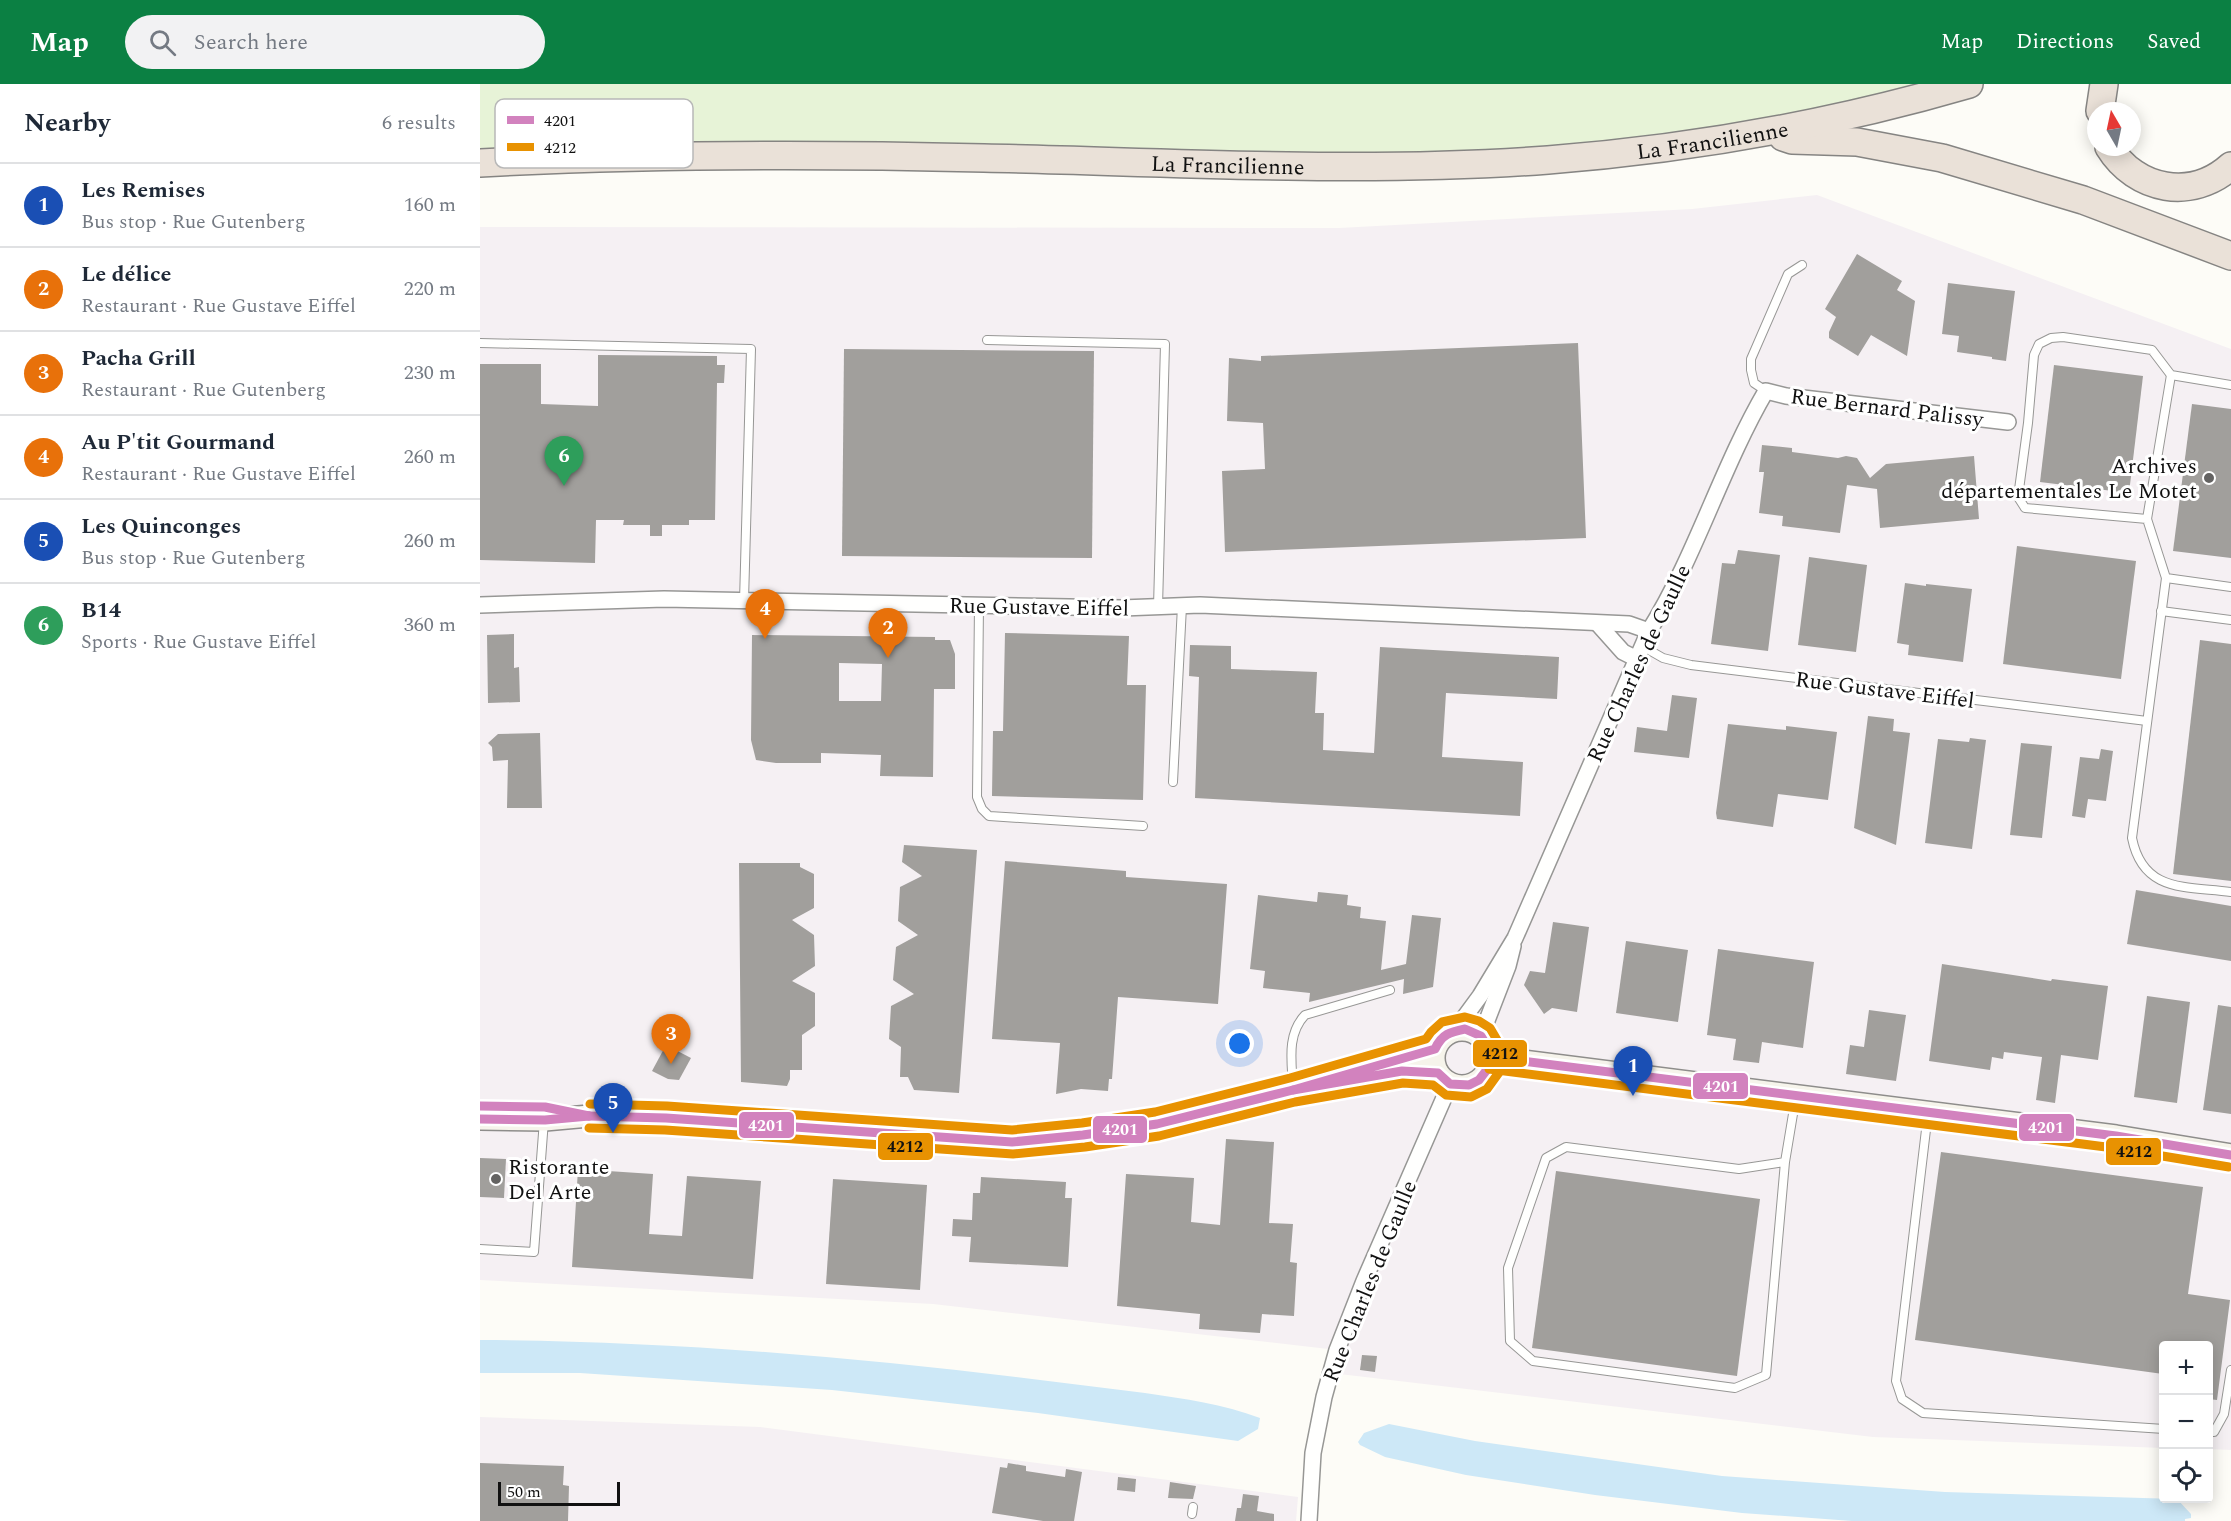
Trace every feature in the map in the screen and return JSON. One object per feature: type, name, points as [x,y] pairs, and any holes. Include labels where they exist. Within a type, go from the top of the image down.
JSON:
[{"type":"highway","name":"La Francilienne","points":[[693,155],[846,155],[1398,166],[1547,160],[1650,151],[1771,132],[1969,84]]},
{"type":"highway","points":[[2101,102],[2104,84]]},
{"type":"highway","points":[[1771,132],[1792,140],[1857,142],[1942,158],[2083,200],[2231,256]]},
{"type":"highway","points":[[2116,156],[2124,166],[2151,183],[2183,188],[2198,186],[2210,181],[2231,166]]},
{"type":"highway","name":"La Francilienne","points":[[480,163],[495,162]]},
{"type":"street","name":"Rue Bernard Palissy","points":[[1766,391],[1802,398],[2008,422]]},
{"type":"street","name":"Rue Charles de Gaulle","points":[[1455,1030],[1480,996],[1515,938],[1649,631],[1668,600],[1723,477],[1766,391]]},
{"type":"street","name":"Rue Gustave Eiffel","points":[[480,605],[664,599],[1122,608],[1182,606],[1629,624],[1649,631]]},
{"type":"street","name":"Rue Gustave Eiffel","points":[[1598,624],[1623,652],[1640,653]]},
{"type":"street","name":"Rue Charles de Gaulle","points":[[1481,1036],[1508,966],[1515,938]]},
{"type":"street","points":[[1293,1090],[1402,1071],[1444,1079],[1460,1086],[1469,1085],[1479,1080],[1489,1067],[1490,1049],[1481,1036],[1465,1029],[1455,1030],[1439,1040],[1433,1058],[1444,1079]]},
{"type":"street","points":[[480,1106],[545,1114],[678,1119],[1012,1142],[1157,1124],[1293,1090],[1435,1049]]},
{"type":"street","points":[[1491,1057],[2116,1136],[2231,1155]]},
{"type":"street","name":"Rue Charles de Gaulle","points":[[1309,1521],[1313,1453],[1324,1397],[1337,1350],[1444,1079]]},
{"type":"street","points":[[480,1119],[545,1114]]},
{"type":"lane","points":[[1766,391],[1754,383],[1751,359],[1788,274],[1802,265]]},
{"type":"lane","points":[[2146,519],[2025,508],[2018,497],[2034,355],[2039,344],[2063,337],[2152,350],[2171,375],[2231,385]]},
{"type":"lane","points":[[987,340],[1165,344],[1158,607]]},
{"type":"lane","points":[[480,343],[751,349],[744,601]]},
{"type":"lane","points":[[2171,375],[2146,519],[2166,578],[2132,838],[2135,855],[2145,871],[2163,882],[2231,892]]},
{"type":"lane","points":[[2008,422],[2028,423]]},
{"type":"lane","points":[[2166,578],[2231,587]]},
{"type":"lane","points":[[979,605],[977,797],[982,809],[989,816],[1143,826]]},
{"type":"lane","points":[[1173,782],[1182,606]]},
{"type":"lane","points":[[2161,612],[2231,620]]},
{"type":"lane","name":"Rue Gustave Eiffel","points":[[1640,653],[1691,665],[2147,721]]},
{"type":"lane","points":[[1293,1090],[1290,1046],[1298,1023],[1305,1015],[1390,990]]},
{"type":"lane","points":[[1785,1162],[1739,1169],[1566,1147],[1546,1158],[1508,1268],[1510,1341],[1533,1361],[1735,1388],[1766,1375],[1785,1162],[1796,1095]]},
{"type":"lane","points":[[1928,1112],[1896,1381],[1902,1399],[1923,1413],[2159,1429]]},
{"type":"lane","points":[[480,1249],[534,1252],[545,1114]]},
{"type":"lane","points":[[2213,1432],[2224,1414],[2231,1370]]},
{"type":"shaded area","points":[[1817,195],[2231,349],[2231,1450],[2213,1449],[2213,1341],[2159,1341],[2159,1448],[1873,1437],[1331,1373],[1337,1350],[933,1304],[480,1280],[480,227],[1339,228],[1692,209]]},
{"type":"shaded area","points":[[480,1417],[760,1427],[1298,1497],[1296,1521],[480,1521]]},
{"type":"green space","points":[[480,84],[1930,84],[1801,116],[1546,150],[1374,156],[693,153],[693,99],[495,99],[495,152],[480,152]]},
{"type":"water","points":[[480,1340],[616,1343],[752,1351],[888,1363],[1145,1393],[1218,1406],[1260,1418],[1258,1429],[1238,1441],[1038,1413],[832,1390],[580,1373],[480,1373]]},
{"type":"water","points":[[1389,1424],[1475,1441],[1722,1476],[1945,1492],[2159,1498],[2159,1503],[2181,1503],[2191,1514],[2191,1518],[2185,1521],[1852,1521],[1742,1513],[1595,1495],[1466,1475],[1385,1457],[1360,1445],[1358,1442],[1364,1433]]},
{"type":"building","points":[[1857,254],[1902,281],[1897,290],[1915,301],[1907,356],[1871,335],[1858,356],[1829,338],[1829,332],[1836,317],[1825,309]]},
{"type":"building","points":[[1948,283],[2015,291],[2006,361],[1957,352],[1959,336],[1942,334]]},
{"type":"building","points":[[1578,343],[1586,538],[1225,552],[1222,471],[1265,469],[1263,423],[1227,421],[1229,358],[1261,361],[1261,356]]},
{"type":"building","points":[[844,349],[1094,351],[1092,558],[842,556]]},
{"type":"building","points":[[598,355],[717,356],[717,365],[725,365],[724,383],[717,383],[715,520],[689,520],[689,525],[662,525],[662,536],[650,536],[650,525],[623,525],[624,520],[596,520],[595,563],[480,560],[480,364],[541,364],[541,404],[598,406]]},
{"type":"building","points":[[2054,365],[2143,376],[2129,493],[2040,482]]},
{"type":"building","name":"Archives départementales Le Motet","points":[[2192,404],[2231,409],[2231,558],[2173,551]]},
{"type":"building","points":[[1762,445],[1792,448],[1792,452],[1857,458],[1870,478],[1886,464],[1974,456],[1979,519],[1880,528],[1877,489],[1847,485],[1840,533],[1782,526],[1783,516],[1759,513],[1764,472],[1759,472]]},
{"type":"building","points":[[2017,546],[2136,561],[2121,679],[2003,664]]},
{"type":"building","points":[[1738,550],[1780,555],[1768,651],[1711,644],[1722,563],[1735,564]]},
{"type":"building","points":[[1809,557],[1867,565],[1856,652],[1798,645]]},
{"type":"building","points":[[1905,583],[1972,589],[1963,662],[1908,655],[1909,645],[1897,643]]},
{"type":"building","points":[[1005,633],[1129,636],[1127,685],[1146,685],[1143,800],[992,796],[993,731],[1003,731]]},
{"type":"building","points":[[514,634],[514,668],[519,667],[520,702],[488,703],[487,635]]},
{"type":"building","points":[[752,635],[935,637],[935,640],[950,640],[955,654],[955,689],[934,689],[933,777],[880,776],[881,755],[821,753],[821,763],[776,763],[756,760],[751,740]],"holes":[[[839,663],[882,664],[881,701],[839,701]]]},
{"type":"building","points":[[2200,640],[2231,644],[2231,881],[2173,874]]},
{"type":"building","points":[[1190,645],[1231,646],[1231,669],[1317,672],[1315,713],[1324,713],[1323,750],[1374,753],[1380,647],[1559,657],[1557,699],[1446,693],[1442,757],[1523,762],[1520,816],[1195,798],[1199,677],[1189,676]]},
{"type":"building","points":[[1672,695],[1697,698],[1689,758],[1634,752],[1637,727],[1667,731]]},
{"type":"building","points":[[1868,716],[1894,719],[1893,731],[1910,733],[1896,845],[1854,828]]},
{"type":"building","points":[[1728,724],[1786,730],[1786,726],[1837,732],[1828,800],[1778,794],[1773,827],[1717,819]]},
{"type":"building","points":[[540,733],[542,808],[507,808],[508,760],[493,761],[492,747],[488,743],[498,734]]},
{"type":"building","points":[[1970,738],[1986,740],[1972,849],[1925,843],[1938,739],[1969,742]]},
{"type":"building","points":[[2021,743],[2052,746],[2042,838],[2010,835]]},
{"type":"building","points":[[2101,749],[2113,751],[2106,801],[2088,799],[2085,818],[2072,816],[2080,757],[2099,759]]},
{"type":"building","points":[[904,845],[977,850],[959,1093],[914,1090],[908,1077],[900,1077],[901,1047],[889,1039],[891,1006],[914,994],[893,980],[896,947],[918,935],[898,921],[900,887],[922,876],[902,862]]},
{"type":"building","points":[[1005,861],[1126,871],[1126,877],[1227,884],[1218,1004],[1118,997],[1112,1079],[1109,1079],[1108,1091],[1081,1089],[1056,1094],[1060,1043],[992,1039]]},
{"type":"building","points":[[739,863],[800,863],[800,867],[814,874],[814,908],[792,920],[814,935],[815,966],[792,981],[815,993],[815,1026],[802,1035],[802,1070],[790,1070],[787,1086],[741,1082]]},
{"type":"building","points":[[2136,890],[2231,906],[2231,961],[2127,944]]},
{"type":"building","points":[[1318,892],[1348,895],[1347,905],[1361,907],[1360,918],[1386,921],[1381,970],[1406,964],[1412,915],[1441,918],[1433,987],[1403,994],[1404,979],[1309,1002],[1310,993],[1263,988],[1265,971],[1250,969],[1258,895],[1317,902]]},
{"type":"building","points":[[1553,922],[1589,927],[1577,1012],[1552,1008],[1544,1014],[1524,985],[1530,971],[1545,973]]},
{"type":"building","points":[[1626,941],[1688,950],[1678,1022],[1616,1013]]},
{"type":"building","points":[[1718,949],[1814,962],[1803,1048],[1762,1042],[1759,1063],[1733,1060],[1736,1039],[1707,1035]]},
{"type":"building","points":[[1942,964],[2051,981],[2052,979],[2108,986],[2098,1060],[2061,1055],[2055,1103],[2036,1100],[2042,1057],[2004,1052],[2003,1059],[1992,1057],[1990,1070],[1929,1061]]},
{"type":"building","points":[[2147,996],[2190,1002],[2177,1103],[2134,1097]]},
{"type":"building","points":[[2218,1005],[2231,1007],[2231,1114],[2203,1110]]},
{"type":"building","points":[[1869,1010],[1906,1015],[1896,1081],[1846,1074],[1850,1045],[1864,1047]]},
{"type":"building","points":[[666,1045],[691,1058],[679,1080],[668,1079],[652,1071]]},
{"type":"building","points":[[1226,1139],[1274,1142],[1269,1223],[1293,1224],[1290,1262],[1297,1263],[1294,1316],[1262,1314],[1260,1333],[1199,1329],[1200,1314],[1117,1306],[1126,1174],[1194,1178],[1191,1222],[1220,1225]]},
{"type":"building","points":[[1941,1152],[2203,1187],[2188,1294],[2230,1300],[2217,1400],[2213,1400],[2213,1341],[2159,1341],[2159,1373],[1915,1340]]},
{"type":"building","name":"Ristorante Del Arte","points":[[480,1158],[506,1159],[504,1198],[480,1197]]},
{"type":"building","points":[[578,1169],[653,1174],[649,1234],[682,1236],[687,1176],[761,1181],[753,1279],[572,1267]]},
{"type":"building","points":[[1556,1171],[1760,1199],[1737,1376],[1532,1348]]},
{"type":"building","points":[[981,1177],[1066,1182],[1065,1198],[1072,1198],[1068,1267],[969,1262],[971,1237],[952,1236],[953,1219],[972,1220],[973,1193],[980,1193]]},
{"type":"building","points":[[833,1179],[927,1185],[920,1290],[826,1284]]},
{"type":"building","points":[[1362,1355],[1377,1356],[1375,1372],[1360,1370]]},
{"type":"building","points":[[480,1463],[564,1466],[563,1485],[569,1486],[568,1521],[480,1521]]},
{"type":"building","points":[[1008,1463],[1026,1466],[1026,1471],[1065,1477],[1066,1469],[1082,1472],[1074,1521],[1043,1521],[992,1513],[1000,1467],[1007,1468]]},
{"type":"building","points":[[1118,1477],[1136,1479],[1135,1492],[1117,1490]]},
{"type":"building","points":[[1170,1482],[1196,1486],[1193,1499],[1168,1498]]},
{"type":"building","points":[[1243,1494],[1259,1496],[1257,1511],[1274,1514],[1274,1521],[1235,1521],[1237,1508],[1241,1508]]},
{"type":"transit line","name":"4212","points":[[589,1128],[665,1130],[1013,1154],[1085,1147],[1159,1136],[1295,1102],[1403,1083],[1433,1085],[1446,1095],[1471,1097],[1487,1089],[1500,1071],[1500,1045],[1490,1028],[1479,1021],[1465,1017],[1442,1022],[1426,1039],[1290,1078],[1155,1112],[1012,1130],[667,1106],[590,1104]]},
{"type":"transit line","name":"4201","points":[[1465,1029],[1481,1036],[1489,1049],[1489,1067],[1479,1080],[1469,1085],[1450,1084],[1438,1073],[1402,1071],[1293,1090],[1435,1049],[1447,1035],[1465,1029]]},
{"type":"transit line","name":"4201","points":[[1491,1057],[2116,1136],[2231,1155]]},
{"type":"transit line","name":"4212","points":[[1489,1069],[2114,1148],[2229,1167]]},
{"type":"transit line","name":"4201","points":[[589,1116],[666,1118],[1012,1142],[1157,1124],[1293,1090]]},
{"type":"transit line","name":"4201","points":[[480,1106],[545,1107],[589,1116]]},
{"type":"transit line","name":"4201","points":[[480,1119],[545,1120],[589,1116]]},
{"type":"place","name":"Archives départementales Le Motet","points":[[2209,478]]},
{"type":"place","name":"B14","points":[[564,486]]},
{"type":"place","name":"Au P'tit Gourmand","points":[[765,639]]},
{"type":"place","name":"Le délice","points":[[888,658]]},
{"type":"place","name":"Pacha Grill","points":[[671,1064]]},
{"type":"place","name":"Les Remises","points":[[1633,1096]]},
{"type":"place","name":"Les Quinconges","points":[[613,1133]]},
{"type":"place","name":"Ristorante Del Arte","points":[[496,1179]]}]
